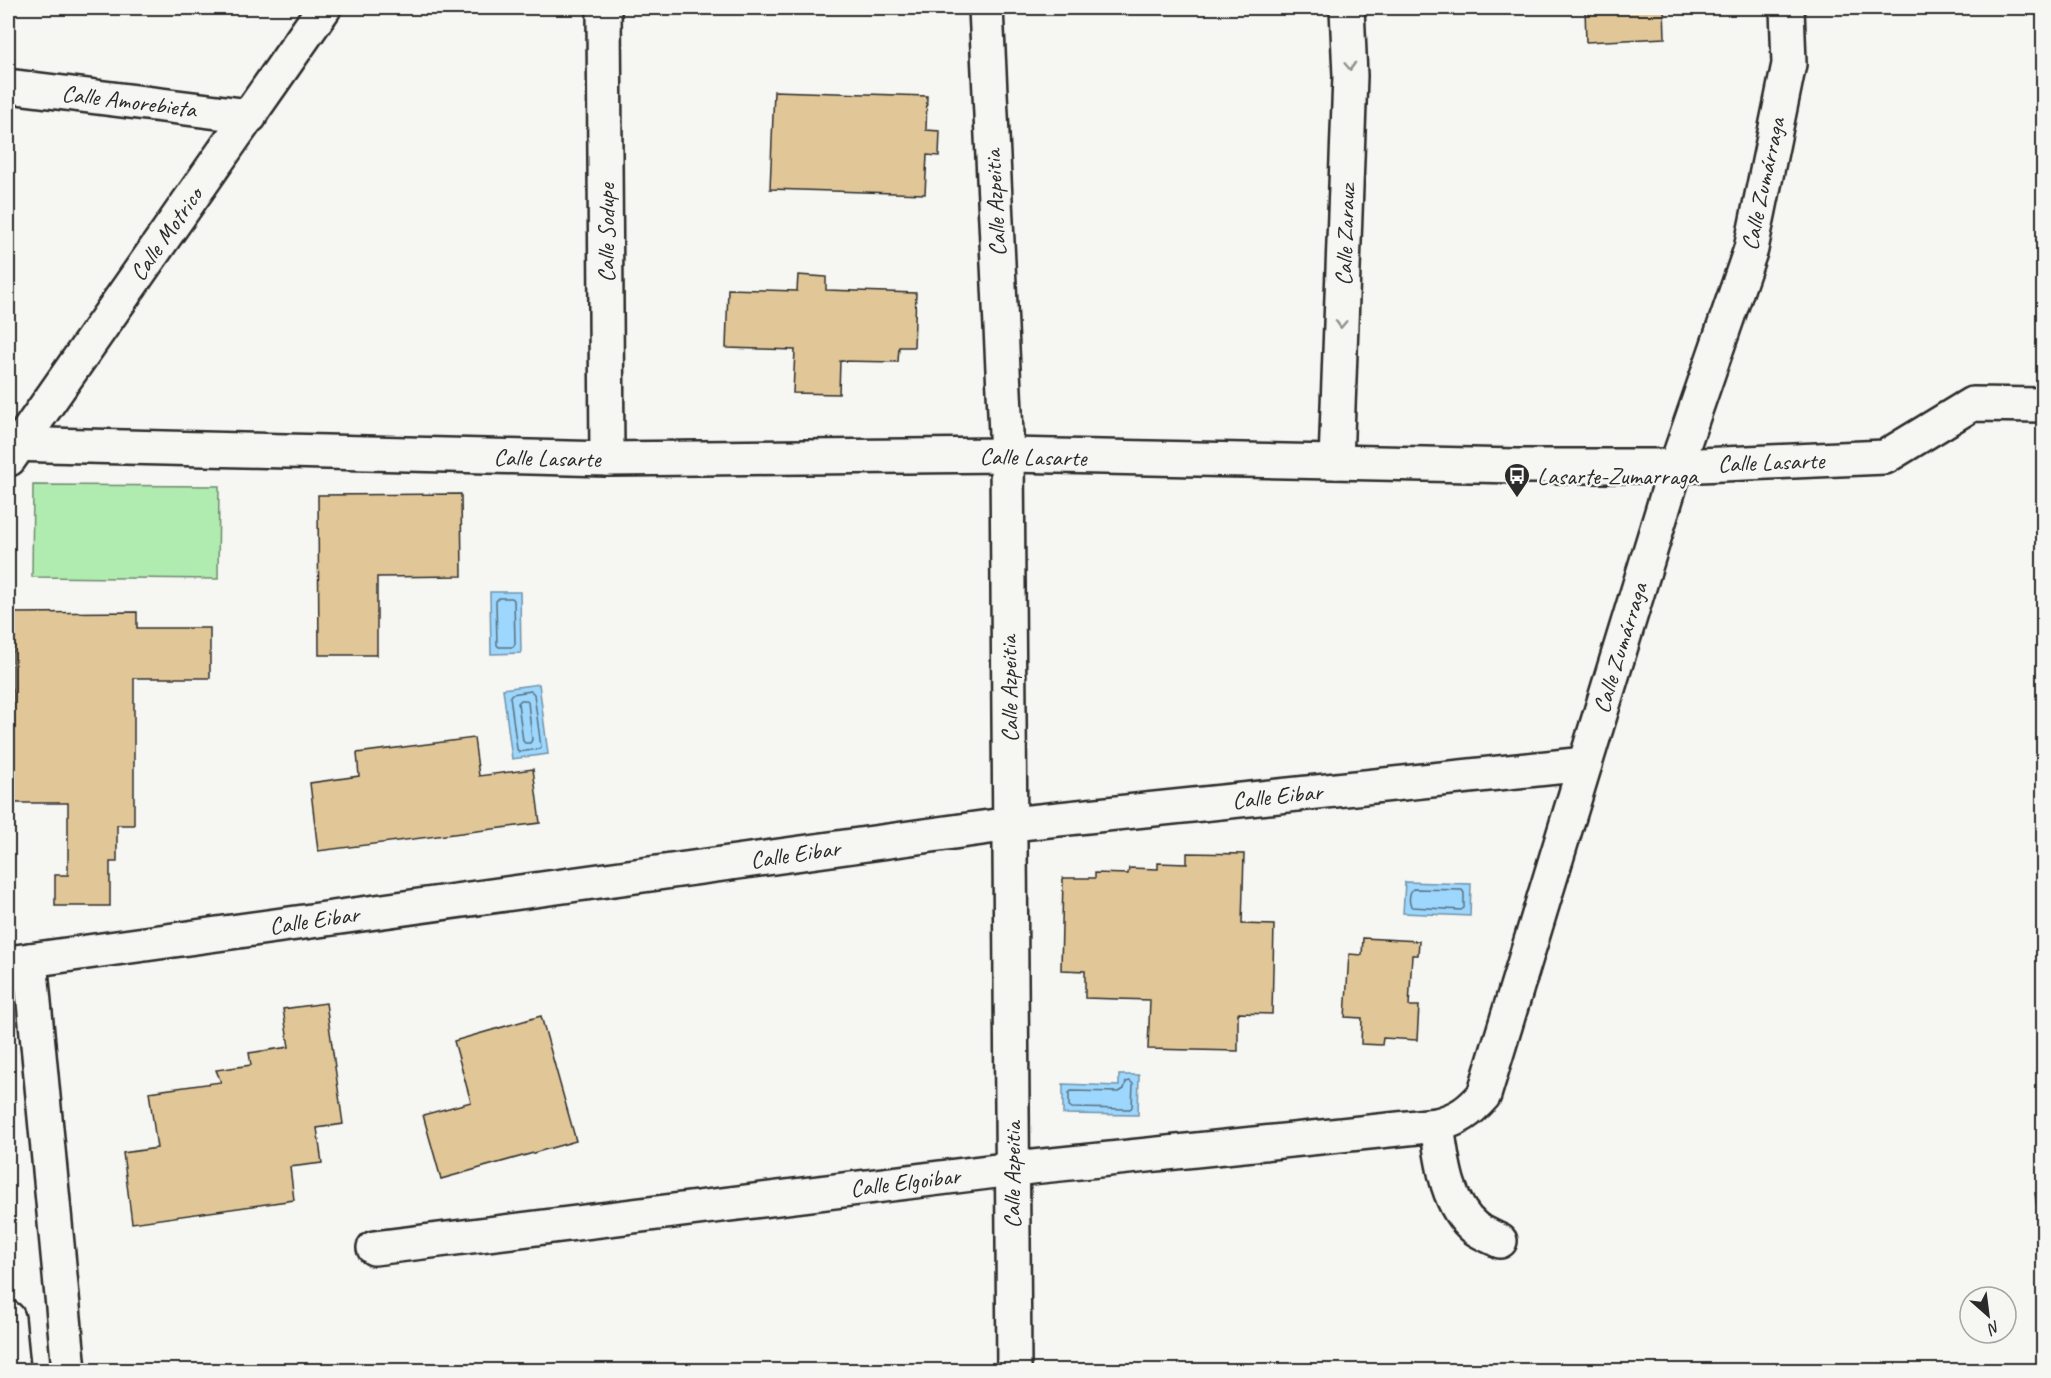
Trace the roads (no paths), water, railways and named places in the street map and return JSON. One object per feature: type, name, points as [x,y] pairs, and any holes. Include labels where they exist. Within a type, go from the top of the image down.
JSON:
[{"type":"street","name":"Calle Motrico","points":[[11,450],[250,116],[324,8]]},
{"type":"street","name":"Calle Sodupe","points":[[604,8],[607,459]]},
{"type":"street","name":"Calle Azpeitia","points":[[986,8],[1007,456],[1014,1371]]},
{"type":"street","name":"Calle Zarauz","points":[[1336,462],[1350,76],[1347,8]]},
{"type":"street","name":"Calle Zumárraga","points":[[1437,1125],[1470,1112],[1485,1095],[1676,466],[1751,249],[1789,64],[1787,8]]},
{"type":"street","name":"Calle Amorebieta","points":[[8,86],[250,116]]},
{"type":"street","name":"Calle Lasarte","points":[[11,450],[607,459],[1007,456],[1517,466],[1676,466],[1886,457],[1972,404],[2043,405]]},
{"type":"street","name":"Calle Eibar","points":[[19,961],[1011,824],[1585,764]]},
{"type":"street","points":[[19,961],[69,1371]]},
{"type":"street","name":"Calle Elgoibar","points":[[374,1248],[1012,1169],[1437,1125]]},
{"type":"street","points":[[1437,1125],[1443,1166],[1457,1208],[1476,1228],[1500,1241]]},
{"type":"street","points":[[8,1318],[13,1371]]},
{"type":"water","points":[[490,592],[520,592],[521,653],[491,654]]},
{"type":"water","points":[[539,684],[548,754],[512,759],[503,689]]},
{"type":"water","points":[[1405,882],[1471,884],[1470,916],[1403,913]]},
{"type":"water","points":[[1119,1075],[1139,1075],[1138,1115],[1063,1114],[1063,1084],[1119,1086]]},
{"type":"place","name":"Lasarte-Zumarraga","points":[[1517,499]]}]
